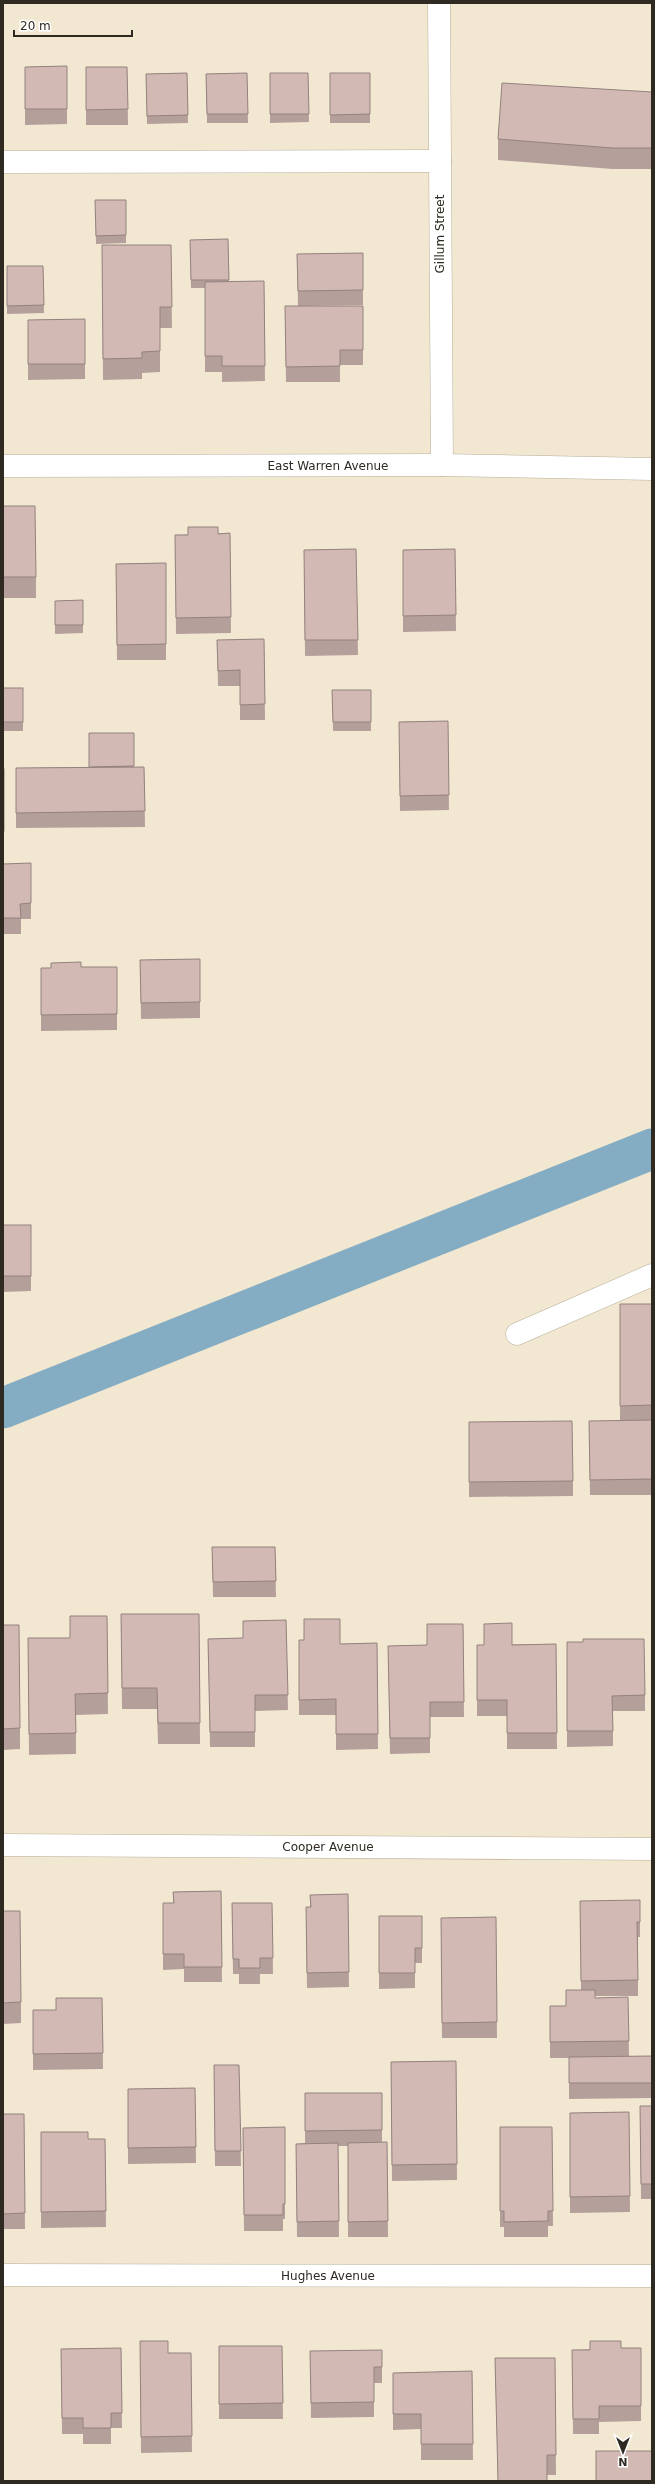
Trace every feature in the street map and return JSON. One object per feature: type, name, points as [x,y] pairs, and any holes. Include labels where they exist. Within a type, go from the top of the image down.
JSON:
[{"type":"street","name":"Gillum Street","points":[[438,3],[442,465]]},
{"type":"street","points":[[3,162],[440,161]]},
{"type":"street","name":"East Warren Avenue","points":[[3,466],[442,465],[652,470]]},
{"type":"street","points":[[517,1334],[652,1274]]},
{"type":"street","name":"Cooper Avenue","points":[[3,1845],[652,1848]]},
{"type":"street","name":"Hughes Avenue","points":[[3,2275],[652,2276]]},
{"type":"building","points":[[67,66],[67,109],[25,109],[25,67]]},
{"type":"building","points":[[86,67],[127,67],[128,109],[86,110]]},
{"type":"building","points":[[187,73],[188,115],[147,116],[146,74]]},
{"type":"building","points":[[247,73],[248,114],[207,114],[206,74]]},
{"type":"building","points":[[270,73],[308,73],[309,114],[270,114]]},
{"type":"building","points":[[330,73],[370,73],[370,114],[330,115]]},
{"type":"building","points":[[502,83],[652,92],[652,148],[612,148],[498,139]]},
{"type":"building","points":[[95,200],[126,200],[126,235],[96,236]]},
{"type":"building","points":[[228,239],[229,280],[191,280],[190,240]]},
{"type":"building","points":[[102,245],[171,245],[172,307],[160,307],[160,351],[142,352],[142,358],[103,359]]},
{"type":"building","points":[[363,253],[363,290],[298,291],[297,254]]},
{"type":"building","points":[[7,266],[43,266],[44,305],[7,306]]},
{"type":"building","points":[[264,281],[265,366],[222,366],[222,356],[205,356],[205,282]]},
{"type":"building","points":[[285,306],[363,306],[363,350],[340,350],[340,366],[286,367]]},
{"type":"building","points":[[85,319],[85,364],[28,364],[28,320]]},
{"type":"building","points":[[3,506],[35,506],[36,577],[3,577]]},
{"type":"building","points":[[188,527],[218,527],[218,534],[230,533],[231,617],[176,618],[175,535],[188,535]]},
{"type":"building","points":[[356,549],[358,640],[305,640],[304,550]]},
{"type":"building","points":[[455,549],[456,615],[403,616],[403,550]]},
{"type":"building","points":[[166,563],[166,644],[117,645],[116,564]]},
{"type":"building","points":[[83,600],[83,625],[55,625],[55,601]]},
{"type":"building","points":[[264,639],[265,704],[240,705],[240,670],[218,671],[217,640]]},
{"type":"building","points":[[3,688],[23,688],[23,722],[3,722]]},
{"type":"building","points":[[332,690],[371,690],[371,722],[333,722]]},
{"type":"building","points":[[448,721],[449,795],[400,796],[399,722]]},
{"type":"building","points":[[89,733],[134,733],[134,766],[89,767]]},
{"type":"building","points":[[144,767],[145,811],[16,813],[16,768]]},
{"type":"building","points":[[4,769],[4,831],[3,831]]},
{"type":"building","points":[[31,863],[31,903],[20,904],[21,918],[3,918],[3,864]]},
{"type":"building","points":[[200,959],[200,1002],[141,1003],[140,960]]},
{"type":"building","points":[[81,962],[81,967],[117,967],[117,1014],[41,1015],[41,968],[51,968],[51,963]]},
{"type":"building","points":[[3,1225],[31,1225],[31,1276],[3,1276]]},
{"type":"building","points":[[620,1304],[652,1304],[652,1405],[620,1406]]},
{"type":"building","points":[[652,1420],[652,1479],[590,1480],[589,1421]]},
{"type":"building","points":[[572,1421],[573,1481],[469,1482],[469,1422]]},
{"type":"building","points":[[212,1547],[275,1547],[276,1581],[213,1582]]},
{"type":"building","points":[[121,1614],[199,1614],[200,1723],[158,1723],[157,1688],[122,1688]]},
{"type":"building","points":[[70,1616],[107,1616],[108,1693],[75,1694],[76,1733],[29,1734],[28,1638],[70,1638]]},
{"type":"building","points":[[304,1619],[340,1619],[340,1644],[377,1643],[378,1734],[336,1734],[336,1699],[299,1700],[299,1640],[304,1640]]},
{"type":"building","points":[[286,1620],[288,1695],[255,1695],[255,1732],[210,1732],[208,1639],[243,1638],[243,1621]]},
{"type":"building","points":[[512,1623],[512,1645],[556,1644],[557,1733],[507,1733],[507,1700],[477,1700],[477,1645],[484,1645],[484,1624]]},
{"type":"building","points":[[427,1624],[463,1624],[464,1702],[430,1702],[430,1738],[390,1738],[388,1646],[427,1645]]},
{"type":"building","points":[[3,1625],[19,1625],[20,1728],[3,1729]]},
{"type":"building","points":[[583,1639],[644,1639],[645,1695],[612,1696],[613,1731],[567,1731],[567,1642],[583,1642]]},
{"type":"building","points":[[221,1891],[222,1967],[184,1967],[184,1954],[163,1954],[163,1903],[174,1903],[173,1892]]},
{"type":"building","points":[[348,1894],[349,1972],[307,1973],[306,1907],[311,1907],[310,1895]]},
{"type":"building","points":[[640,1900],[640,1922],[637,1922],[638,1980],[581,1981],[580,1901]]},
{"type":"building","points":[[232,1903],[272,1903],[273,1958],[260,1958],[260,1968],[239,1968],[239,1959],[233,1959]]},
{"type":"building","points":[[3,1911],[20,1911],[21,2002],[3,2003]]},
{"type":"building","points":[[379,1916],[422,1916],[422,1948],[415,1948],[415,1973],[379,1973]]},
{"type":"building","points":[[496,1917],[497,2022],[442,2023],[441,1918]]},
{"type":"building","points":[[566,1990],[595,1990],[595,1998],[628,1997],[629,2041],[550,2042],[550,2006],[566,2006]]},
{"type":"building","points":[[56,1998],[102,1998],[103,2053],[33,2054],[33,2010],[56,2010]]},
{"type":"building","points":[[652,2056],[652,2083],[569,2083],[569,2057]]},
{"type":"building","points":[[456,2061],[457,2164],[392,2165],[391,2062]]},
{"type":"building","points":[[214,2065],[239,2065],[241,2151],[215,2151]]},
{"type":"building","points":[[195,2088],[196,2147],[128,2148],[128,2089]]},
{"type":"building","points":[[305,2093],[382,2093],[382,2130],[305,2131]]},
{"type":"building","points":[[640,2106],[652,2106],[652,2184],[641,2184]]},
{"type":"building","points":[[629,2112],[630,2196],[570,2197],[570,2113]]},
{"type":"building","points":[[3,2114],[24,2114],[25,2213],[3,2214]]},
{"type":"building","points":[[285,2127],[285,2204],[283,2204],[283,2215],[244,2215],[243,2128]]},
{"type":"building","points":[[500,2127],[552,2127],[553,2211],[548,2211],[548,2221],[504,2222],[504,2211],[500,2211]]},
{"type":"building","points":[[41,2132],[88,2132],[88,2139],[105,2139],[106,2211],[41,2212]]},
{"type":"building","points":[[387,2142],[388,2221],[348,2222],[348,2143]]},
{"type":"building","points":[[338,2143],[339,2221],[297,2222],[296,2144]]},
{"type":"building","points":[[140,2341],[168,2341],[168,2353],[191,2353],[192,2436],[141,2437]]},
{"type":"building","points":[[590,2341],[621,2341],[621,2348],[641,2348],[641,2406],[599,2406],[599,2419],[573,2419],[572,2350],[590,2350]]},
{"type":"building","points":[[219,2346],[282,2346],[283,2403],[219,2404]]},
{"type":"building","points":[[121,2348],[122,2413],[111,2413],[111,2428],[83,2428],[83,2418],[62,2418],[61,2349]]},
{"type":"building","points":[[382,2350],[382,2367],[374,2367],[374,2402],[311,2403],[310,2351]]},
{"type":"building","points":[[495,2358],[555,2358],[556,2455],[547,2455],[547,2481],[498,2481]]},
{"type":"building","points":[[472,2371],[473,2444],[421,2444],[421,2414],[393,2414],[393,2373]]},
{"type":"building","points":[[596,2451],[652,2451],[652,2481],[596,2481]]},
{"type":"waterway","points":[[3,1408],[652,1149]]}]
